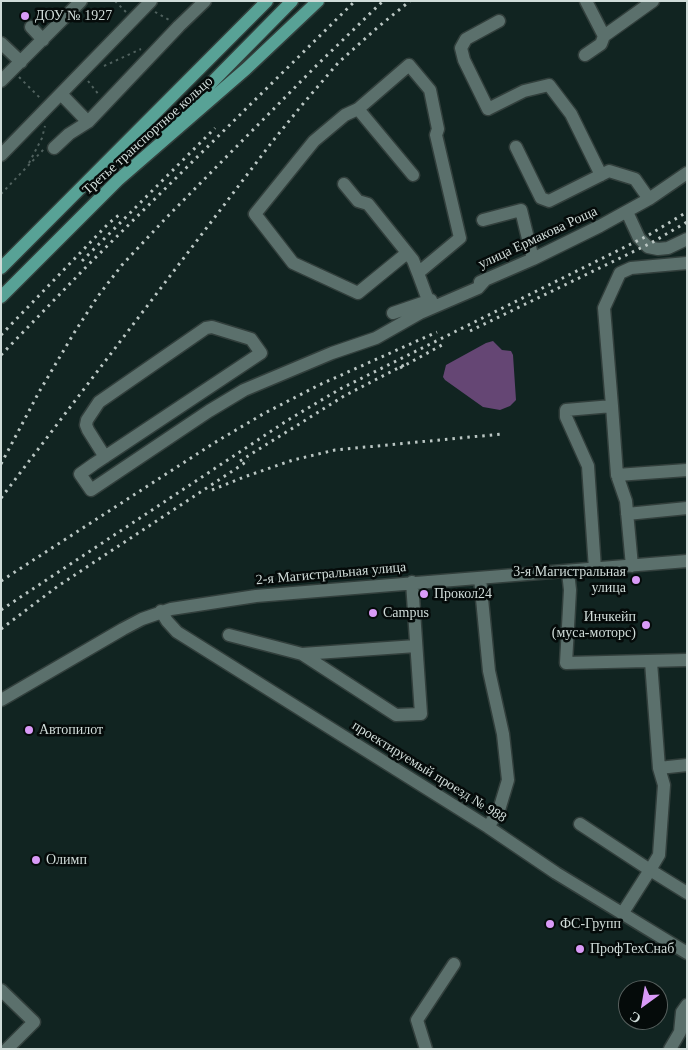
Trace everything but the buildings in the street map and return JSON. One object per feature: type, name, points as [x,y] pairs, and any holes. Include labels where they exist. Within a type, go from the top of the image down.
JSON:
[{"type":"main road","name":"Третье транспортное кольцо","points":[[1,268],[267,1]]},
{"type":"main road","name":"Третье транспортное кольцо","points":[[1,297],[292,1]]},
{"type":"main road","name":"Третье транспортное кольцо","points":[[118,180],[246,69],[318,1]]},
{"type":"street","points":[[1,81],[81,1]]},
{"type":"street","points":[[54,148],[69,134],[88,122],[205,1]]},
{"type":"street","points":[[586,1],[604,36]]},
{"type":"street","points":[[585,55],[601,44],[604,36],[653,1]]},
{"type":"street","points":[[1,155],[151,5]]},
{"type":"street","points":[[499,22],[466,39],[461,48],[464,60],[488,109],[524,91],[549,85],[570,114],[601,175]]},
{"type":"street","points":[[31,27],[42,40]]},
{"type":"street","points":[[1,43],[16,66]]},
{"type":"street","points":[[407,253],[358,293],[294,263],[255,214],[314,141],[345,115],[358,109],[408,65],[430,90],[438,129],[436,135],[460,238],[418,273]]},
{"type":"street","points":[[61,94],[88,122]]},
{"type":"street","points":[[358,109],[414,175]]},
{"type":"street","points":[[516,147],[541,198],[550,201],[609,171],[635,179],[649,198]]},
{"type":"street","name":"улица Ермакова Роща","points":[[393,313],[486,279],[533,259],[626,212],[687,173]]},
{"type":"street","points":[[344,184],[358,201],[368,204],[413,260],[428,300]]},
{"type":"street","points":[[483,220],[521,210],[533,259]]},
{"type":"street","points":[[626,212],[639,238],[648,247],[668,248],[687,239]]},
{"type":"street","points":[[632,566],[626,501],[617,475],[604,308],[620,273],[631,268],[687,263]]},
{"type":"street","points":[[105,457],[86,425],[87,420],[99,402],[206,328],[212,327],[251,339],[260,353],[80,474],[91,490],[209,411],[244,390],[332,353],[376,338],[420,313],[478,288],[486,279]]},
{"type":"street","points":[[595,570],[588,466],[566,417],[566,410],[612,406]]},
{"type":"street","points":[[617,475],[687,470]]},
{"type":"street","points":[[627,514],[687,508]]},
{"type":"street","name":"2-я Магистральная улица","points":[[1,700],[123,629],[161,611],[256,596],[412,582],[595,570],[687,561]]},
{"type":"street","points":[[568,572],[570,590],[566,663],[687,660]]},
{"type":"street","points":[[480,578],[489,671],[504,734],[508,780],[499,810],[488,827]]},
{"type":"street","points":[[229,635],[302,654],[396,715],[420,714],[412,582]]},
{"type":"street","name":"проектируемый проезд № 988","points":[[161,611],[177,632],[488,827],[556,873],[687,953]]},
{"type":"street","points":[[302,654],[416,646]]},
{"type":"street","points":[[622,914],[659,855],[664,785],[659,768],[651,662]]},
{"type":"street","points":[[659,768],[687,765]]},
{"type":"street","points":[[580,824],[687,893]]},
{"type":"street","points":[[426,1049],[417,1020],[454,964]]},
{"type":"street","points":[[1,990],[34,1022],[7,1049]]},
{"type":"street","points":[[670,1049],[680,1032],[682,1012],[687,1005]]},
{"type":"path","points":[[115,1],[126,12]]},
{"type":"path","points":[[151,5],[179,26]]},
{"type":"path","points":[[99,68],[142,49]]},
{"type":"path","points":[[16,66],[42,100]]},
{"type":"path","points":[[85,77],[106,102]]},
{"type":"path","points":[[28,166],[42,138],[45,124]]},
{"type":"path","points":[[1,194],[49,145],[54,148]]},
{"type":"shaded area","points":[[493,341],[502,350],[511,351],[513,355],[516,400],[510,406],[500,410],[483,407],[443,377],[446,365]]},
{"type":"railway","points":[[1,355],[88,265],[355,1]]},
{"type":"railway","points":[[1,464],[39,392],[74,333],[98,296],[122,265],[317,65],[383,1]]},
{"type":"railway","points":[[1,498],[302,105],[338,63],[410,1]]},
{"type":"railway","points":[[82,261],[215,128]]},
{"type":"railway","points":[[1,610],[288,420],[340,389],[647,236],[687,212]]},
{"type":"railway","points":[[1,335],[108,224],[120,214]]},
{"type":"railway","points":[[470,331],[651,243],[687,222]]},
{"type":"railway","points":[[1,581],[214,443],[263,414],[319,385],[437,332]]},
{"type":"railway","points":[[400,368],[442,345]]},
{"type":"railway","points":[[240,461],[344,396],[406,364]]},
{"type":"railway","points":[[212,490],[293,460],[335,450],[502,434]]},
{"type":"railway","points":[[1,629],[58,586],[249,460]]},
{"type":"place","name":"ДОУ № 1927","points":[[25,16]]},
{"type":"place","name":"3-я Магистральная улица","points":[[636,580]]},
{"type":"place","name":"Прокол24","points":[[424,594]]},
{"type":"place","name":"Campus","points":[[373,613]]},
{"type":"place","name":"Инчкейп (муса-моторс)","points":[[646,625]]},
{"type":"place","name":"Автопилот","points":[[29,730]]},
{"type":"place","name":"Олимп","points":[[36,860]]},
{"type":"place","name":"ФС-Групп","points":[[550,924]]},
{"type":"place","name":"ПрофТехСнаб","points":[[580,949]]}]
